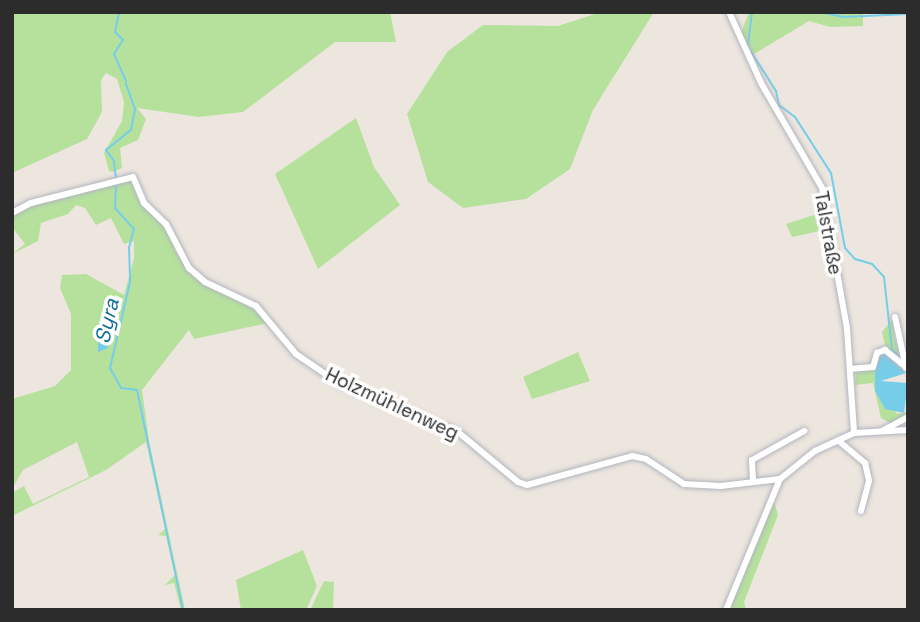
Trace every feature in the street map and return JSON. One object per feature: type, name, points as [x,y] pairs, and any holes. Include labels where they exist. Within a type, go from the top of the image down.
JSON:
[{"type":"street","name":"Talstraße","points":[[729,12],[761,83],[822,188],[847,329],[854,433]]},
{"type":"street","name":"Holzmühlenweg","points":[[12,213],[121,177],[133,177],[144,203],[166,224],[189,268],[205,282],[256,306],[312,366],[405,414],[458,432],[518,482],[527,485],[632,456],[646,459],[684,484],[721,486],[753,480],[780,479]]},
{"type":"street","points":[[895,317],[907,368]]},
{"type":"street","points":[[850,369],[873,367],[877,353],[885,350],[907,368]]},
{"type":"street","points":[[882,432],[908,417]]},
{"type":"street","points":[[726,610],[780,479],[805,457],[854,433],[908,430]]},
{"type":"street","points":[[753,480],[752,460],[804,431]]},
{"type":"street","points":[[840,442],[865,463],[869,481],[861,511]]},
{"type":"green space","points":[[12,12],[390,12],[396,42],[335,42],[243,112],[199,117],[137,108],[146,119],[138,140],[120,148],[122,168],[113,172],[109,171],[104,153],[122,121],[124,102],[117,79],[106,73],[101,80],[102,112],[87,139],[12,173]]},
{"type":"green space","points":[[601,12],[654,12],[593,110],[570,169],[526,199],[463,208],[428,182],[407,114],[447,52],[483,25],[558,26]]},
{"type":"green space","points":[[749,12],[863,12],[863,26],[830,27],[809,21],[749,57],[740,36]]},
{"type":"green space","points":[[356,118],[374,167],[400,205],[318,269],[275,174]]},
{"type":"green space","points":[[133,181],[141,204],[167,227],[176,253],[191,272],[204,284],[253,309],[268,323],[194,339],[189,330],[142,390],[149,441],[185,610],[181,610],[174,583],[165,585],[175,575],[166,536],[158,535],[165,529],[146,442],[106,470],[12,516],[12,493],[24,486],[33,504],[89,477],[77,442],[23,470],[12,489],[12,399],[55,386],[71,370],[71,314],[60,288],[62,275],[86,274],[124,295],[134,258],[134,241],[124,244],[111,218],[96,225],[85,208],[76,205],[68,214],[41,223],[38,241],[12,254],[25,244],[12,227],[12,213],[31,203]]},
{"type":"green space","points":[[823,212],[825,230],[792,237],[786,224]]},
{"type":"green space","points":[[893,319],[894,336],[902,362],[886,349],[882,332]]},
{"type":"green space","points":[[578,352],[590,381],[532,399],[523,377]]},
{"type":"green space","points":[[875,368],[878,383],[897,414],[908,412],[892,424],[881,418],[873,383],[855,385],[856,370]]},
{"type":"green space","points":[[773,499],[778,515],[744,602],[746,610],[726,610]]},
{"type":"green space","points":[[303,550],[317,586],[306,610],[241,610],[236,580]]},
{"type":"green space","points":[[324,581],[334,582],[333,610],[310,610]]},
{"type":"water","points":[[109,323],[108,348],[98,352],[98,324]]},
{"type":"water","points":[[884,353],[906,373],[881,381],[908,383],[904,413],[885,409],[875,391],[875,358]]},
{"type":"waterway","name":"Syra","points":[[119,12],[115,32],[123,40],[114,54],[126,81]]},
{"type":"waterway","points":[[752,12],[748,47],[776,91],[779,105],[795,117],[831,173],[845,248],[855,259],[872,264],[884,277],[892,349],[902,360]]},
{"type":"waterway","points":[[820,12],[843,17],[908,14]]},
{"type":"waterway","name":"Syra","points":[[116,178],[114,161],[106,150],[131,130],[135,109],[126,84]]},
{"type":"waterway","name":"Syra","points":[[116,183],[115,208],[134,229],[129,248],[130,282],[110,368],[121,388],[137,390],[183,610]]}]
